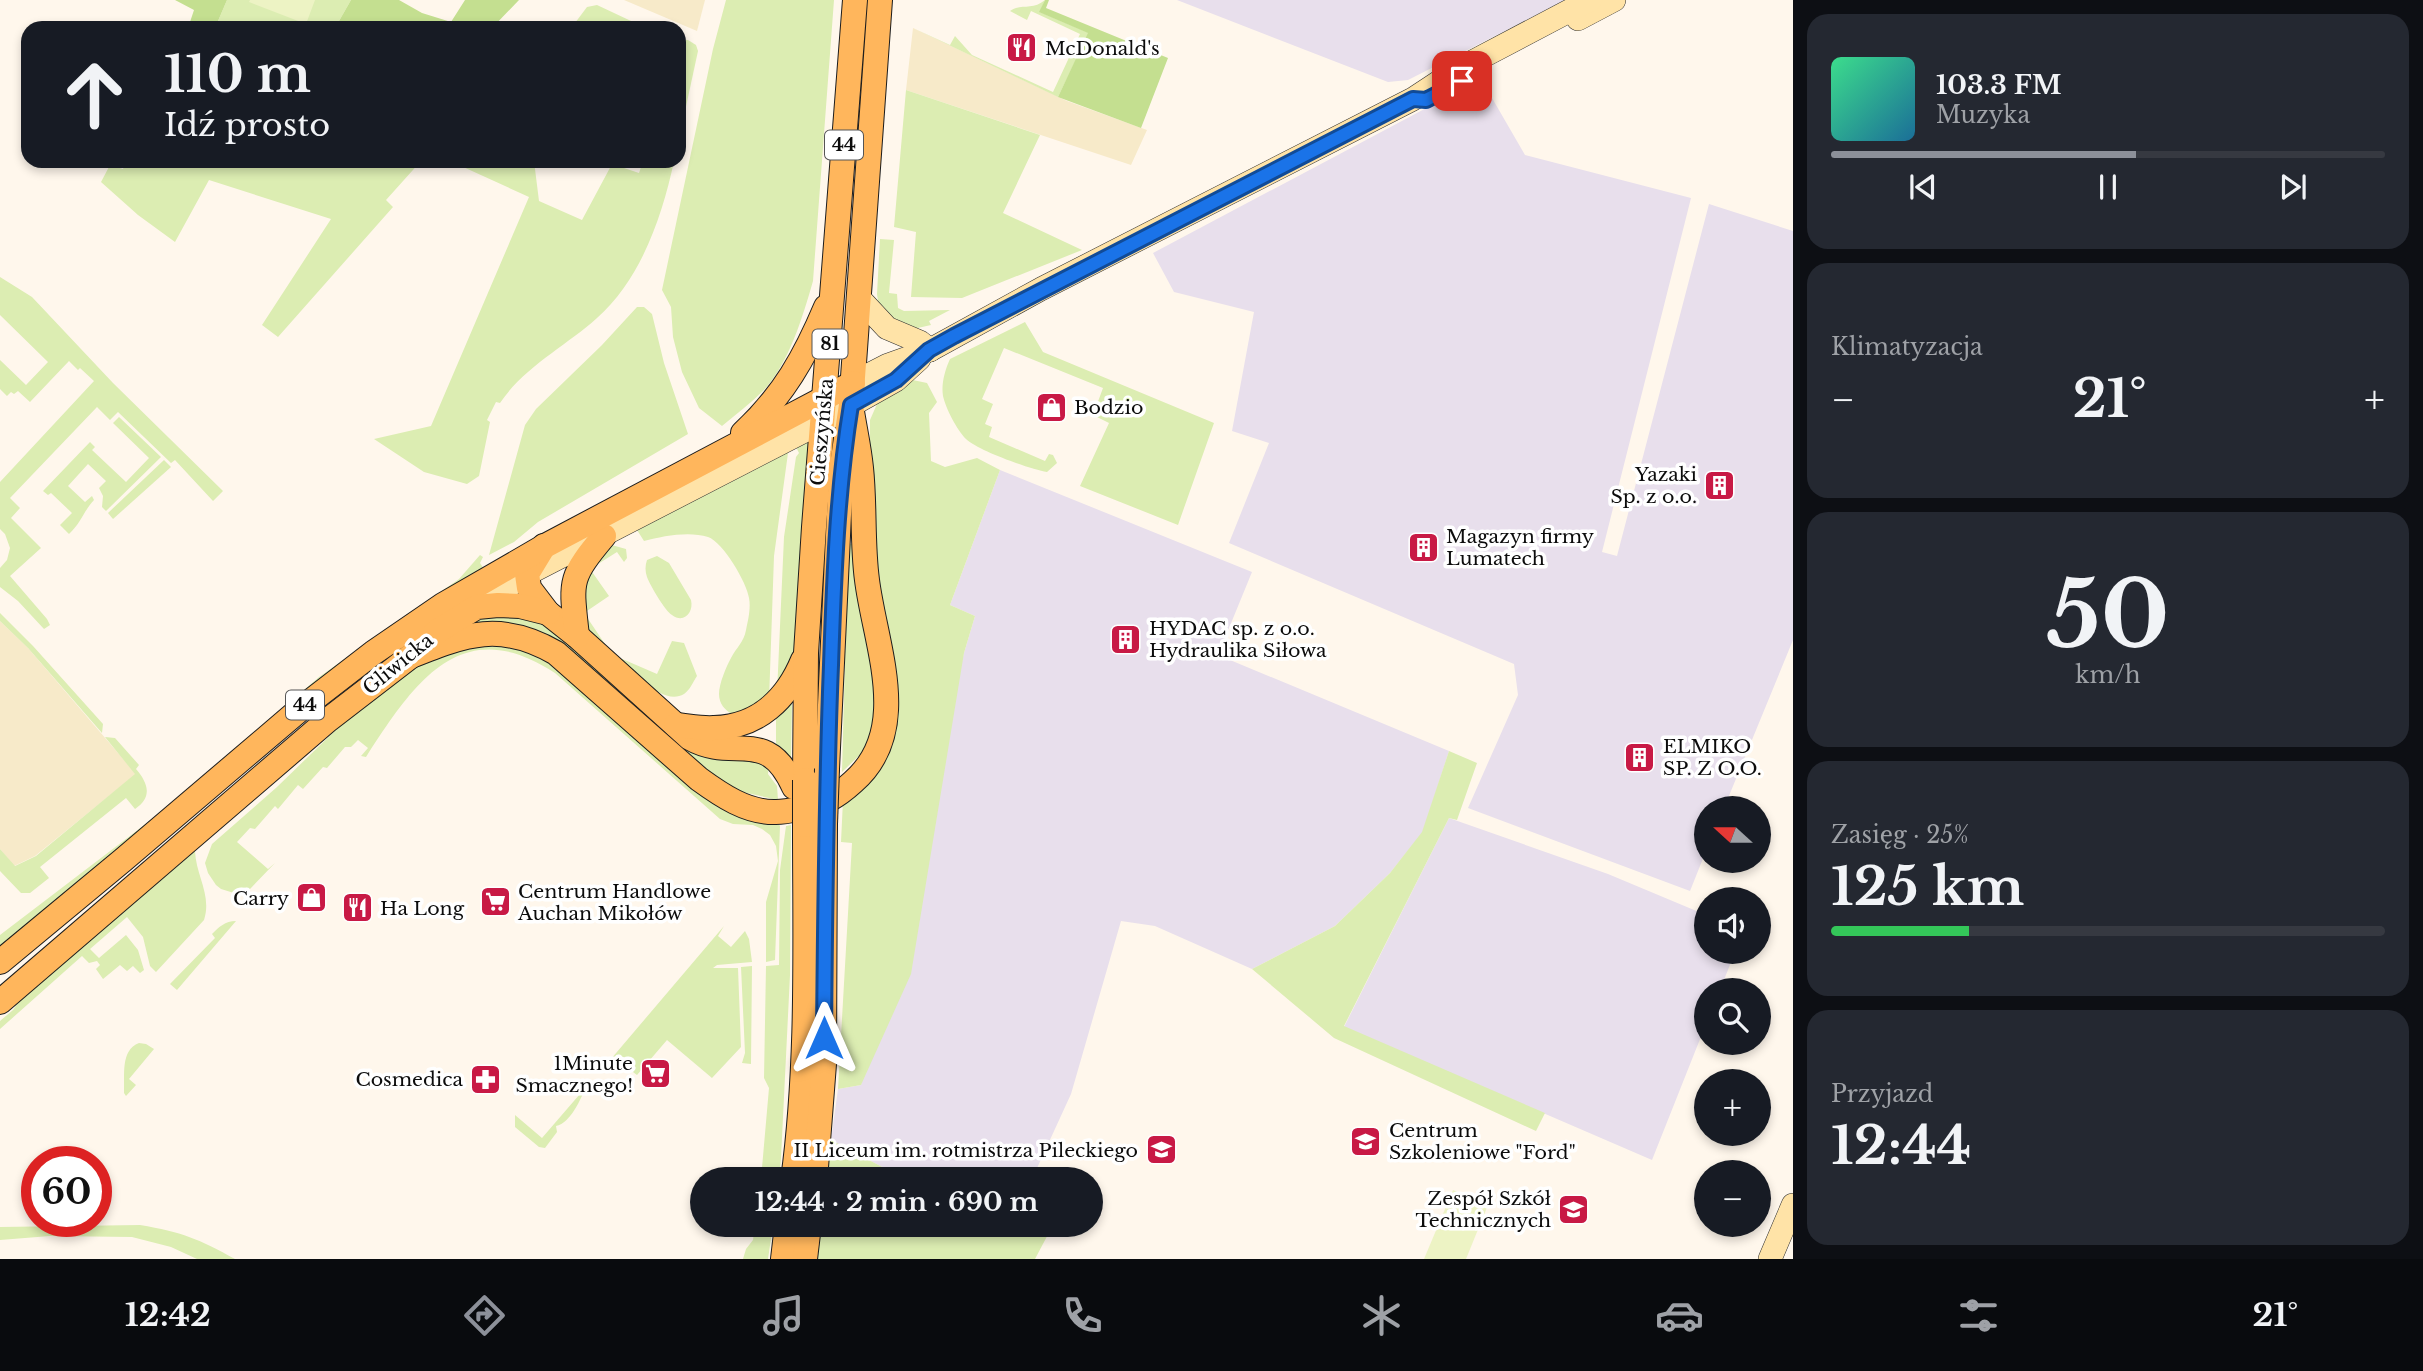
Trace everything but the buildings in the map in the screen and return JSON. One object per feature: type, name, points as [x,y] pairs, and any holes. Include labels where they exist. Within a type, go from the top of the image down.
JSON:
[{"type":"main road","name":"Cieszyńska","points":[[809,779],[806,653],[855,0]]},
{"type":"main road","name":"Cieszyńska","points":[[809,779],[841,472],[852,394],[880,0]]},
{"type":"main road","name":"44","points":[[724,450],[752,425],[791,379],[833,289]]},
{"type":"main road","name":"Gliwicka","points":[[0,962],[298,711],[373,653],[443,605],[502,569],[724,450],[825,409],[852,394]]},
{"type":"main road","points":[[411,656],[471,634],[489,632],[517,635],[556,653],[699,779],[744,806],[774,812],[813,806],[841,792],[864,772],[881,742],[887,707],[886,685],[867,582],[862,534],[861,470],[852,394]]},
{"type":"main road","points":[[573,633],[573,583],[580,565],[604,536]]},
{"type":"main road","points":[[545,546],[527,575],[529,589],[548,613],[690,738],[702,745],[751,747],[764,751],[782,765],[809,779]]},
{"type":"main road","points":[[502,569],[527,575],[556,605],[573,633]]},
{"type":"main road","points":[[477,607],[520,606],[548,613]]},
{"type":"main road","name":"Gliwicka","points":[[0,1002],[328,720],[411,656],[439,630],[477,607]]},
{"type":"main road","points":[[676,725],[717,728],[740,724],[763,715],[774,706],[796,678],[806,653]]},
{"type":"main road","name":"81","points":[[809,779],[815,825],[824,1064],[816,1167]]},
{"type":"main road","name":"81","points":[[795,1167],[799,1137],[815,825]]},
{"type":"main road","points":[[783,1259],[786,1237]]},
{"type":"main road","points":[[805,1259],[808,1237]]},
{"type":"street","points":[[852,394],[896,380],[929,350],[1041,289],[1413,99],[1457,70],[1590,0]]},
{"type":"street","points":[[1413,99],[1426,100],[1614,0]]},
{"type":"street","points":[[859,298],[887,328],[920,342],[929,350]]},
{"type":"street","name":"Gliwicka","points":[[477,607],[527,575],[604,536],[825,409]]},
{"type":"street","points":[[1770,1259],[1790,1220]]},
{"type":"shaded area","points":[[624,0],[705,0],[697,31],[686,26],[686,21],[673,21]]},
{"type":"shaded area","points":[[1177,0],[1566,0],[1408,80],[1388,82]]},
{"type":"shaded area","points":[[913,28],[1067,101],[1147,130],[1131,165],[906,90]]},
{"type":"shaded area","points":[[1481,79],[1525,155],[1691,198],[1602,552],[1617,556],[1709,204],[1793,231],[1793,640],[1729,796],[1694,796],[1694,873],[1697,873],[1690,891],[1468,808],[1518,695],[1514,664],[1229,543],[1269,443],[1232,431],[1254,312],[1174,292],[1153,253]]},
{"type":"shaded area","points":[[1000,470],[1252,572],[1218,655],[1449,751],[1423,832],[1390,873],[1335,926],[1252,969],[1155,926],[1121,921],[1071,1094],[1038,1167],[882,1167],[831,1140],[838,1089],[861,1085],[975,616],[950,605]]},
{"type":"shaded area","points":[[0,621],[28,648],[136,774],[35,856],[14,866],[0,849]]},
{"type":"shaded area","points":[[1449,818],[1608,874],[1694,910],[1694,964],[1730,964],[1725,978],[1694,978],[1694,1054],[1652,1160],[1344,1027]]},
{"type":"green space","points":[[175,0],[227,0],[218,21],[190,21],[194,10]]},
{"type":"green space","points":[[227,0],[351,0],[339,21],[218,21]]},
{"type":"green space","points":[[315,0],[307,21],[298,21],[249,2]]},
{"type":"green space","points":[[351,0],[399,0],[422,13],[448,21],[339,21]]},
{"type":"green space","points":[[465,0],[519,0],[499,21],[452,21]]},
{"type":"green space","points":[[726,0],[834,0],[813,281],[800,324],[773,379],[749,404],[722,426],[699,408],[682,372],[673,337],[671,307],[662,290],[713,49]]},
{"type":"green space","points":[[1045,0],[1040,12],[1089,33],[1058,97],[913,28],[950,45],[955,36],[972,55],[1053,92],[1080,34],[1031,11],[1027,20],[1010,11]]},
{"type":"green space","points":[[1045,0],[1049,0],[1046,8],[1168,58],[1141,128],[1058,97],[1088,33],[1039,12]]},
{"type":"green space","points":[[597,5],[631,21],[576,21],[587,7]]},
{"type":"green space","points":[[686,40],[696,45],[698,51],[686,107]]},
{"type":"green space","points":[[906,90],[1040,135],[1003,213],[1082,250],[962,298],[911,297],[916,232],[894,227]]},
{"type":"green space","points":[[108,168],[415,168],[386,200],[393,207],[278,337],[262,325],[331,219],[209,180],[175,242],[138,215],[101,182]]},
{"type":"green space","points":[[465,168],[535,168],[539,201],[582,220],[610,168],[624,168],[639,173],[641,168],[672,168],[648,246],[626,285],[597,318],[521,378],[500,403],[496,402],[487,420],[490,422],[479,476],[467,484],[424,472],[374,439],[431,426],[529,197]]},
{"type":"green space","points":[[880,239],[894,240],[889,293],[897,294],[898,308],[904,311],[950,310],[929,321],[931,325],[909,330],[879,308],[877,294]]},
{"type":"green space","points":[[0,277],[32,297],[113,383],[223,491],[213,501],[175,460],[171,463],[118,412],[110,420],[97,407],[10,498],[20,508],[11,518],[41,548],[10,576],[47,619],[50,625],[44,629],[18,601],[0,587],[0,568],[7,560],[10,548],[0,529],[0,482],[94,381],[69,361],[30,402],[18,391],[7,396],[0,389],[0,360],[26,385],[48,362],[0,315]]},
{"type":"green space","points":[[637,307],[644,307],[652,314],[664,363],[688,434],[538,522],[514,542],[489,555],[525,425],[536,409]]},
{"type":"green space","points":[[1025,322],[1043,352],[1214,423],[1178,525],[1080,486],[1109,423],[1093,415],[1103,388],[1004,348],[982,399],[993,404],[985,424],[992,427],[989,437],[1045,461],[1049,454],[1053,455],[1057,463],[1047,472],[1005,459],[966,439],[952,419],[943,396],[944,377],[950,359]]},
{"type":"green space","points":[[908,379],[927,383],[937,402],[929,413],[931,461],[945,467],[977,458],[1000,470],[950,605],[975,616],[964,653],[911,974],[861,1085],[838,1089],[852,843],[841,842],[843,800],[884,754],[869,550],[870,420],[877,404]]},
{"type":"green space","points":[[119,417],[161,457],[106,511],[102,507],[103,496],[99,488],[106,481],[88,464],[68,486],[85,502],[92,496],[94,500],[69,534],[60,525],[72,513],[51,493],[48,495],[43,491],[90,442],[95,447],[92,450],[126,482],[149,458],[113,423]]},
{"type":"green space","points":[[808,440],[812,442],[802,517],[795,648],[790,669],[777,693],[784,537],[796,457],[799,453],[795,445]]},
{"type":"green space","points":[[786,450],[788,453],[774,556],[769,701],[733,715],[723,706],[719,694],[725,671],[744,638],[748,619],[749,598],[739,573],[727,555],[708,537],[684,534],[644,541],[637,530]]},
{"type":"green space","points":[[164,460],[171,467],[113,519],[108,513]]},
{"type":"green space","points":[[608,544],[626,549],[627,558],[624,562],[617,552],[590,569],[609,596],[584,613],[607,647],[587,627],[581,616],[577,592],[583,570],[598,551]]},
{"type":"green space","points":[[848,544],[855,544],[881,702],[867,748],[842,772]]},
{"type":"green space","points":[[480,555],[483,557],[480,563],[484,569],[0,946],[0,935],[177,800],[319,677],[459,579]]},
{"type":"green space","points":[[657,556],[669,563],[691,600],[691,609],[684,617],[669,613],[649,581],[647,560]]},
{"type":"green space","points":[[497,611],[545,623],[594,667],[756,755],[769,765],[768,774],[777,786],[778,800],[738,791],[718,781],[603,683],[470,624]]},
{"type":"green space","points":[[0,613],[103,724],[102,733],[28,648],[0,621]]},
{"type":"green space","points":[[505,641],[542,658],[778,823],[780,826],[775,960],[766,962],[766,902],[778,861],[776,846],[770,835],[753,825],[733,824],[720,819],[555,673],[522,656],[493,650],[467,653],[443,664],[422,682],[403,704],[366,757],[361,756],[368,748],[358,740],[351,747],[345,747],[327,768],[323,767],[303,789],[298,785],[278,809],[275,806],[255,829],[250,828],[237,842],[268,869],[275,863],[250,889],[234,893],[216,885],[205,863],[212,844],[277,787],[346,720],[417,666],[453,648]]},
{"type":"green space","points":[[672,641],[684,643],[697,676],[684,694],[676,697],[667,696],[649,686],[620,658],[657,674]]},
{"type":"green space","points":[[792,701],[791,759],[776,749],[776,714]]},
{"type":"green space","points":[[105,737],[115,738],[139,765],[136,769],[147,790],[144,800],[135,809],[126,798],[40,867],[49,878],[30,893],[21,893],[0,871],[0,849],[15,866],[36,856],[135,774]]},
{"type":"green space","points":[[1449,751],[1477,763],[1457,820],[1449,818],[1344,1026],[1545,1113],[1536,1131],[1334,1038],[1252,969],[1335,926],[1390,873],[1422,832]]},
{"type":"green space","points":[[791,825],[790,975],[781,1158],[780,1167],[762,1167],[769,1088],[764,1078],[766,966],[779,965],[780,870],[786,826]]},
{"type":"green space","points":[[195,851],[205,894],[204,920],[156,972],[150,966],[143,937],[127,917],[90,949],[99,958],[126,935],[138,950],[144,970],[140,973],[133,966],[127,971],[120,965],[103,979],[96,969],[100,965],[97,961],[89,963],[82,956],[0,1029],[0,1021],[13,1010],[24,994]]},
{"type":"green space","points":[[236,921],[177,990],[170,984],[215,938],[212,934],[215,931],[225,923]]},
{"type":"green space","points":[[724,926],[718,936],[731,947],[745,931],[749,939],[752,962],[717,965],[713,968],[738,968],[741,1047],[712,1078],[667,1040],[637,1075],[629,1069],[626,1072],[611,1059]]},
{"type":"green space","points":[[752,966],[751,1064],[742,1063],[745,1053],[741,967]]},
{"type":"green space","points":[[139,1043],[154,1049],[129,1079],[136,1085],[126,1096],[126,1057],[133,1046]]},
{"type":"green space","points":[[586,1087],[575,1110],[556,1126],[557,1132],[545,1148],[539,1147],[515,1127],[515,1115],[542,1138]]},
{"type":"green space","points":[[831,1140],[882,1167],[828,1167]]},
{"type":"green space","points":[[1453,1190],[1488,1205],[1466,1259],[1424,1259]]},
{"type":"green space","points":[[112,1225],[140,1225],[168,1230],[211,1246],[235,1259],[197,1259],[171,1247],[132,1237],[112,1237]]},
{"type":"green space","points":[[0,1227],[21,1227],[21,1237],[38,1237],[0,1240]]},
{"type":"green space","points":[[753,1237],[771,1237],[768,1259],[743,1259]]},
{"type":"green space","points":[[817,1237],[1047,1237],[1035,1259],[814,1259]]},
{"type":"place","name":"McDonald's","points":[[1022,48]]},
{"type":"place","name":"Bodzio","points":[[1051,407]]},
{"type":"place","name":"Yazaki Sp. z o.o.","points":[[1720,485]]},
{"type":"place","name":"Magazyn firmy Lumatech","points":[[1423,547]]},
{"type":"place","name":"HYDAC sp. z o.o. Hydraulika Siłowa","points":[[1126,639]]},
{"type":"place","name":"ELMIKO SP. Z O.O.","points":[[1640,757]]},
{"type":"place","name":"Carry","points":[[312,898]]},
{"type":"place","name":"Centrum Handlowe Auchan Mikołów","points":[[495,902]]},
{"type":"place","name":"Ha Long","points":[[357,908]]},
{"type":"place","name":"1Minute Smacznego!","points":[[656,1074]]},
{"type":"place","name":"Cosmedica","points":[[486,1079]]},
{"type":"place","name":"Centrum Szkoleniowe \"Ford\"","points":[[1366,1141]]},
{"type":"place","name":"II Liceum im. rotmistrza Pileckiego","points":[[1161,1150]]},
{"type":"place","name":"Zespół Szkół Technicznych","points":[[1574,1209]]},
{"type":"route","points":[[824,1038],[825,824],[831,650],[841,472],[851,405],[896,380],[929,350],[1041,289],[1413,99],[1426,100],[1462,81]]}]
